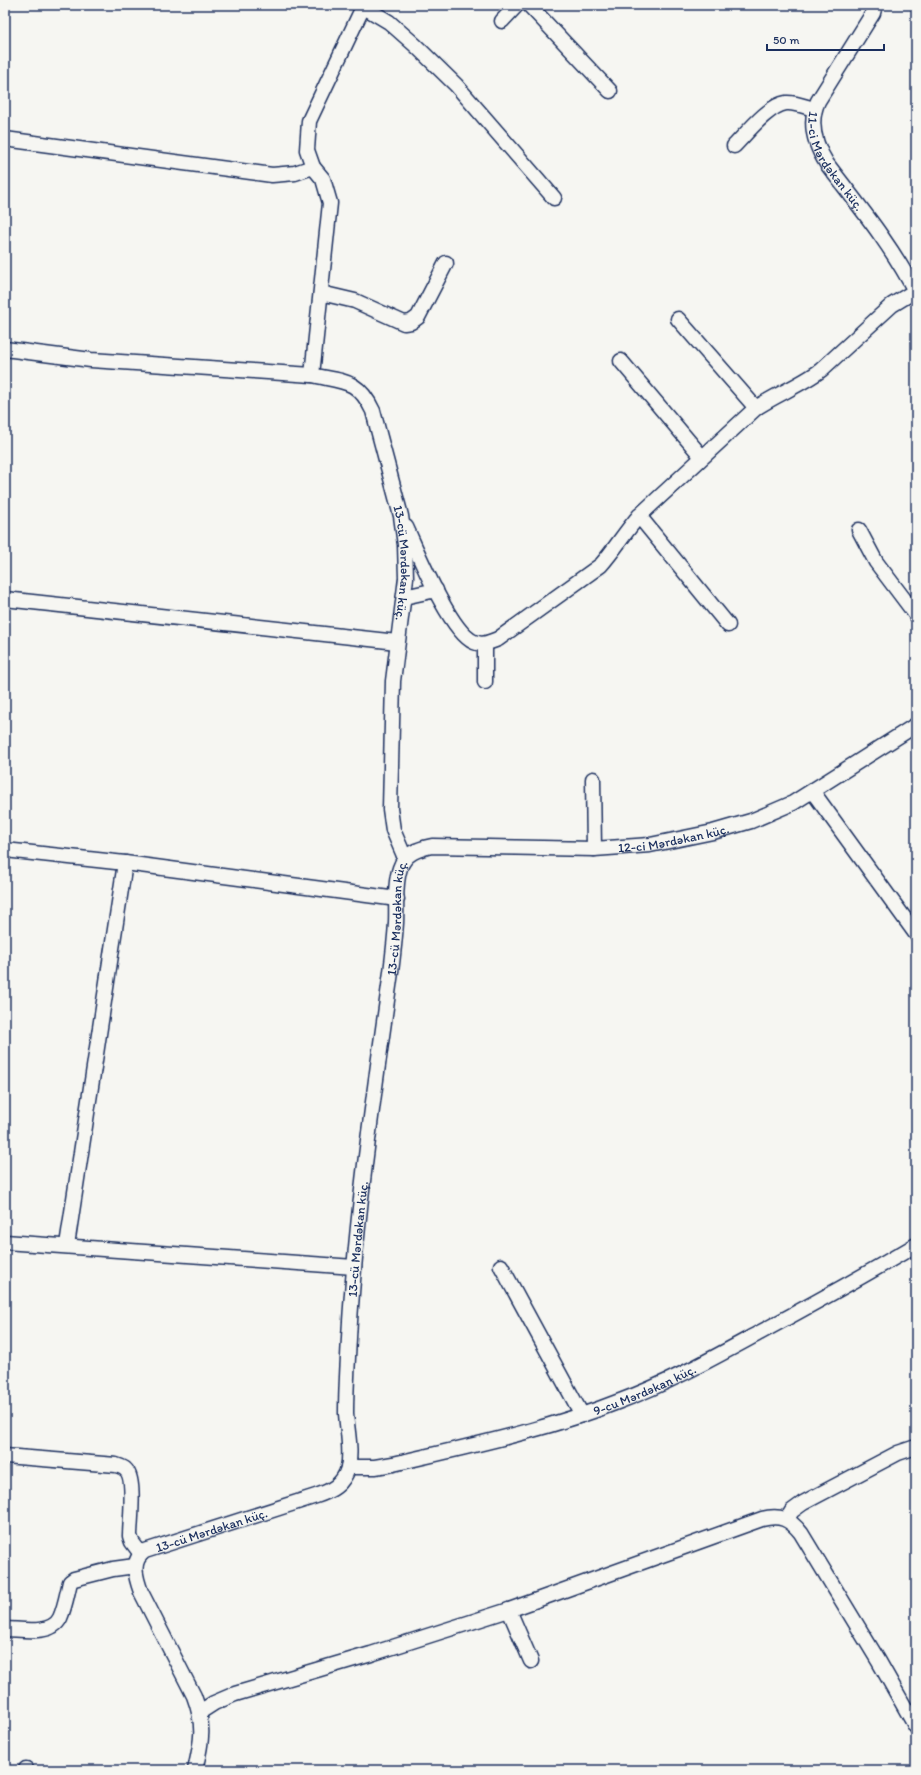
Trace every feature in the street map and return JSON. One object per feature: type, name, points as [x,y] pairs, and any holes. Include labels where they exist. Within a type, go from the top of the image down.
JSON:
[{"type":"street","points":[[502,22],[517,5]]},
{"type":"street","points":[[529,5],[610,91]]},
{"type":"street","name":"11-ci Mərdəkan küç.","points":[[875,5],[873,13],[814,109],[812,118],[813,129],[820,154],[872,223],[916,292]]},
{"type":"street","points":[[312,375],[330,204],[323,179],[313,167],[307,150],[309,121],[364,6],[389,22],[456,85],[554,198]]},
{"type":"street","points":[[734,146],[779,104],[788,102],[814,109]]},
{"type":"street","points":[[5,139],[272,175],[295,173],[313,167]]},
{"type":"street","points":[[321,293],[355,301],[404,323],[411,322],[418,317],[446,263]]},
{"type":"street","points":[[401,516],[436,590],[464,635],[475,643],[485,644],[498,639],[601,566],[613,552],[626,531],[639,516],[756,408],[770,398],[809,378],[821,370],[892,305],[916,292]]},
{"type":"street","points":[[678,319],[756,408]]},
{"type":"street","name":"13-cü Mərdəkan küç.","points":[[5,349],[91,360],[312,375],[357,387],[366,397],[372,411],[401,516],[405,546],[406,578],[393,681],[390,809],[393,830],[405,858],[397,877],[393,952],[372,1107],[354,1267],[346,1413],[349,1449],[348,1467],[338,1485],[330,1491],[150,1549],[138,1560],[112,1569],[74,1579],[70,1582],[59,1620],[49,1628],[5,1629]]},
{"type":"street","points":[[621,361],[702,457]]},
{"type":"street","points":[[639,516],[728,624]]},
{"type":"street","points":[[859,530],[880,568],[916,614]]},
{"type":"street","points":[[404,597],[436,590]]},
{"type":"street","points":[[5,599],[397,642]]},
{"type":"street","points":[[485,644],[485,682]]},
{"type":"street","name":"12-ci Mərdəkan küç.","points":[[405,858],[413,852],[432,846],[594,849],[650,845],[713,832],[751,821],[773,812],[812,792],[916,725]]},
{"type":"street","points":[[593,779],[594,849]]},
{"type":"street","points":[[812,792],[916,934]]},
{"type":"street","points":[[5,850],[125,863],[397,899]]},
{"type":"street","points":[[67,1245],[125,863]]},
{"type":"street","points":[[5,1242],[67,1245],[354,1267]]},
{"type":"street","name":"9-cu Mərdəkan küç.","points":[[348,1467],[375,1467],[394,1464],[533,1430],[582,1415],[668,1381],[854,1281],[916,1245]]},
{"type":"street","points":[[501,1266],[582,1415]]},
{"type":"street","points":[[787,1519],[792,1511],[808,1500],[898,1452],[916,1447]]},
{"type":"street","points":[[5,1456],[116,1465],[126,1469],[130,1476],[131,1485],[130,1536],[138,1560],[137,1580],[141,1592],[192,1690],[200,1712],[202,1735],[195,1770]]},
{"type":"street","points":[[200,1712],[214,1703],[235,1694],[371,1654],[509,1610],[762,1519],[778,1516],[787,1519],[801,1533],[916,1727]]},
{"type":"street","points":[[509,1610],[531,1661]]}]
